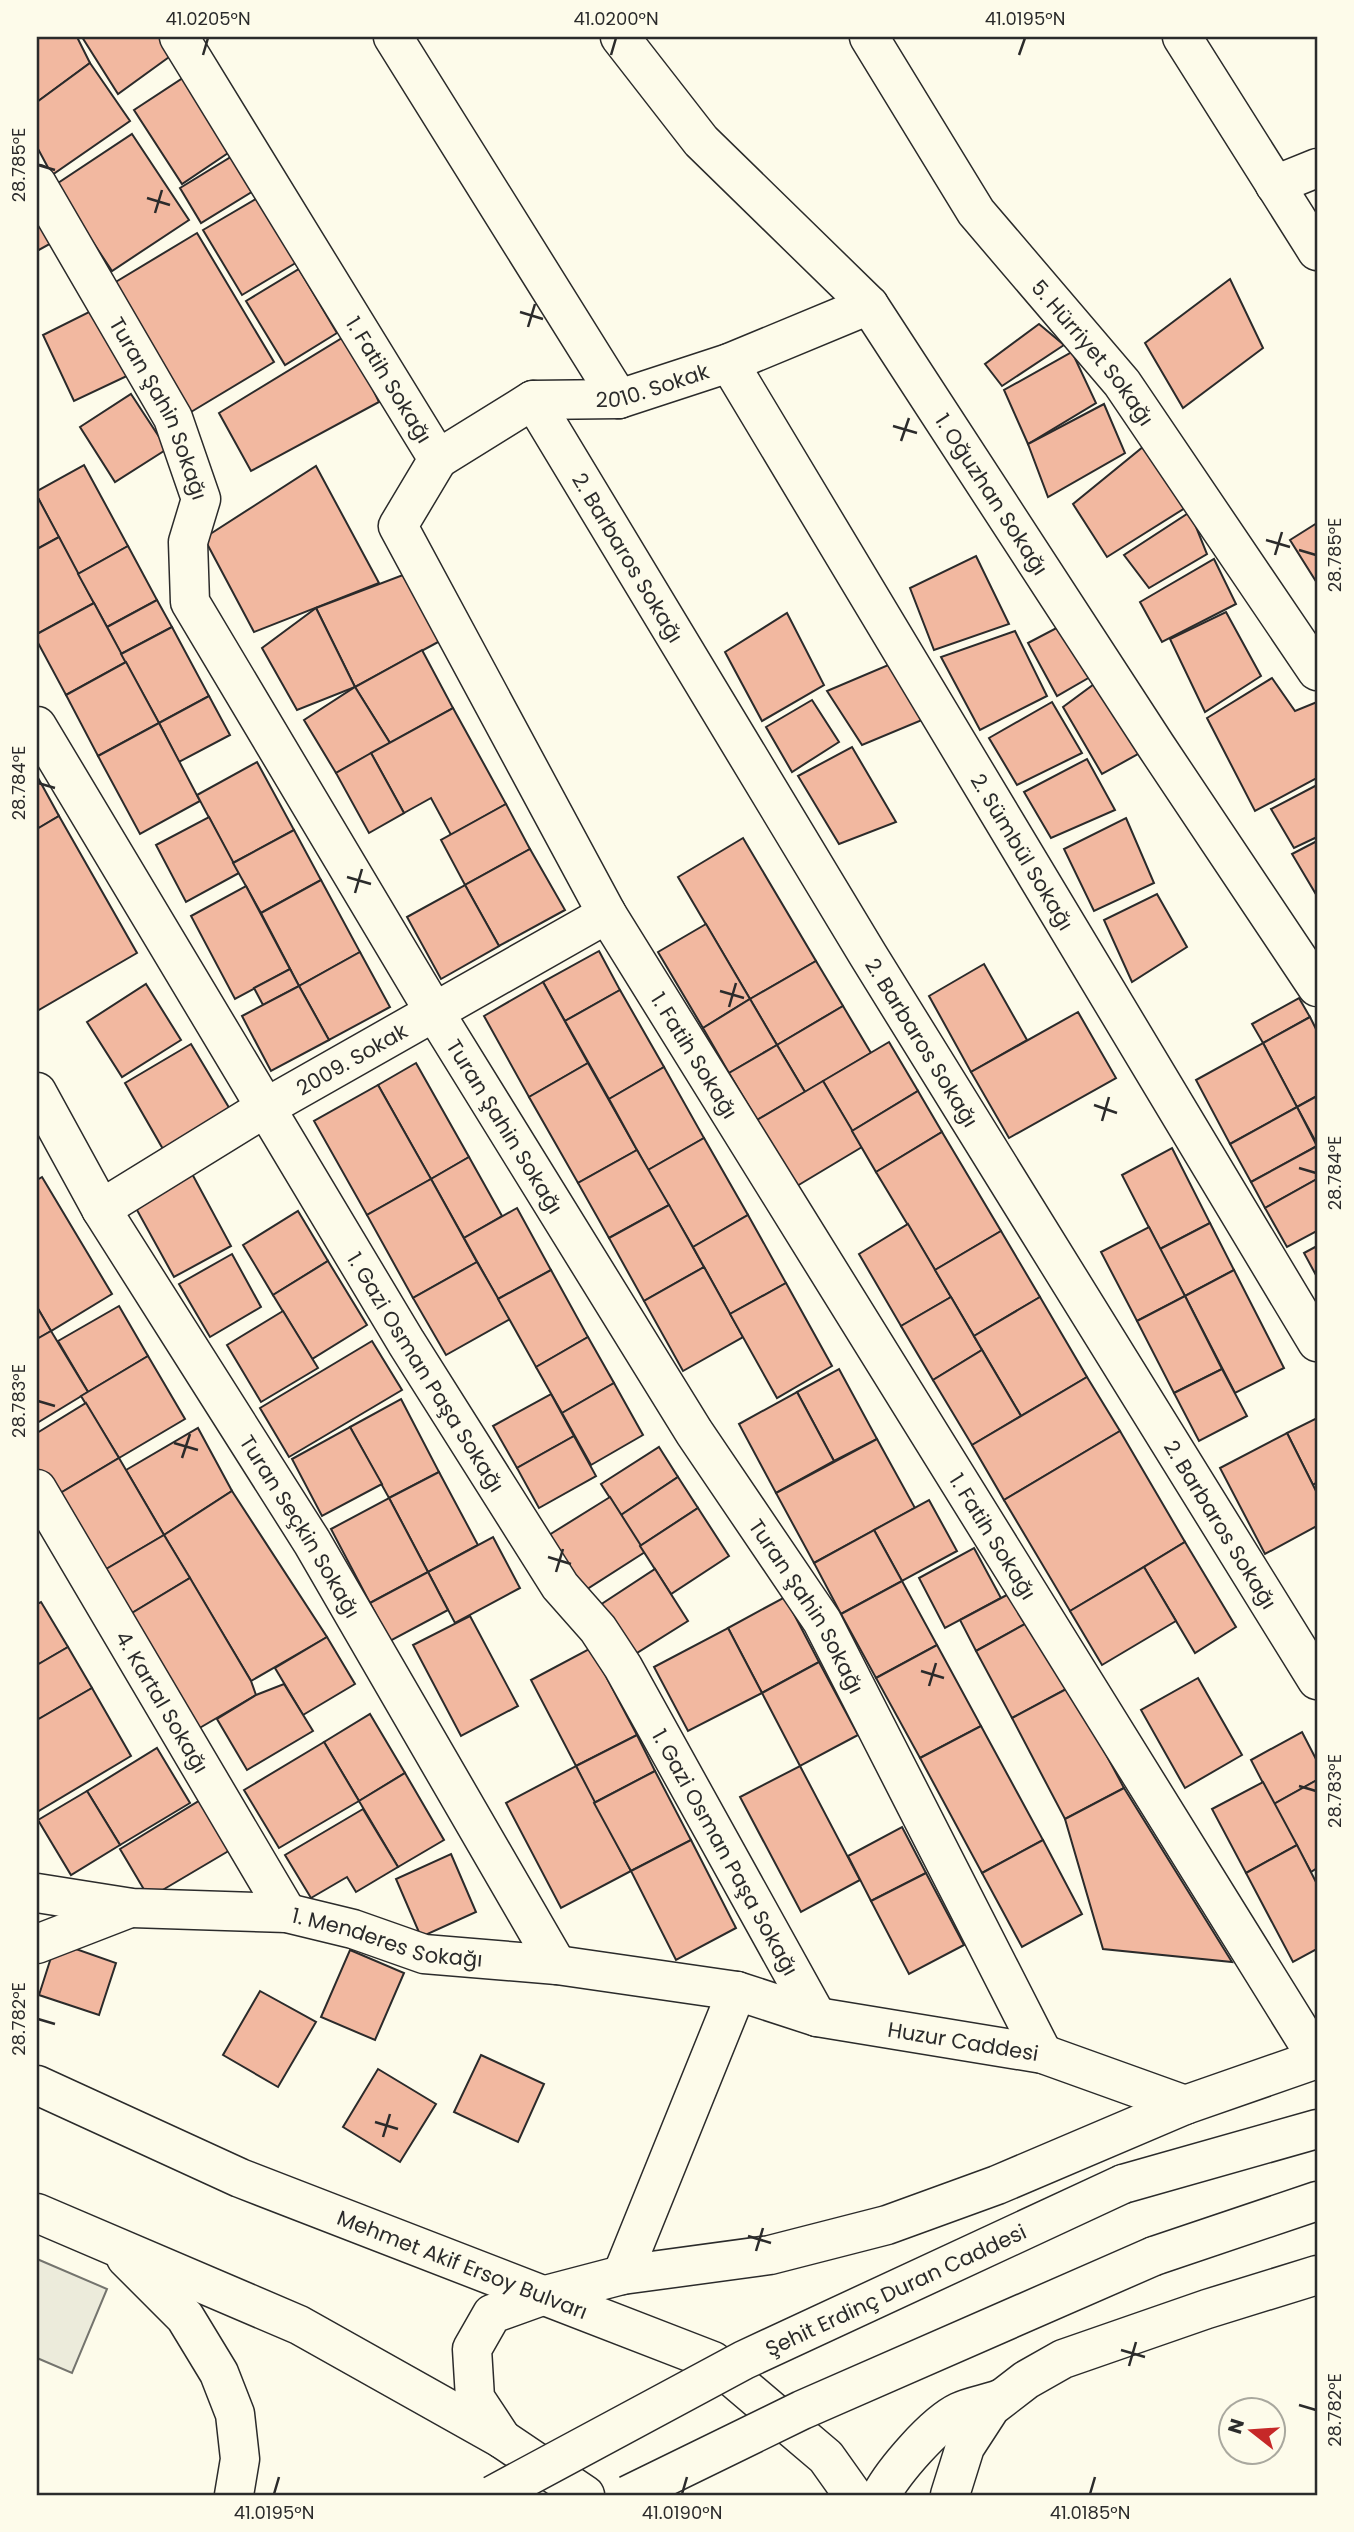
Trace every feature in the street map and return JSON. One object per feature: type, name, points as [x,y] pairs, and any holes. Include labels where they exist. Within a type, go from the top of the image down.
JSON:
[{"type":"street","name":"1. Fatih Sokağı","points":[[179,37],[438,459],[398,526],[607,914],[1317,2058]]},
{"type":"street","points":[[393,37],[619,400]]},
{"type":"street","name":"1. Oğuzhan Sokağı","points":[[620,37],[701,141],[869,305],[1156,746],[1317,987]]},
{"type":"street","name":"5. Hürriyet Sokağı","points":[[869,37],[976,212],[1122,383],[1317,671]]},
{"type":"street","points":[[1182,37],[1317,251]]},
{"type":"street","points":[[1275,185],[1317,168]]},
{"type":"street","name":"Turan Şahin Sokağı","points":[[37,184],[173,418],[201,499],[188,542],[190,601],[435,1013],[694,1432],[822,1621],[1043,2054]]},
{"type":"street","name":"2010. Sokak","points":[[533,400],[619,400],[729,363],[869,305]]},
{"type":"street","name":"2. Sümbül Sokağı","points":[[729,363],[1317,1342]]},
{"type":"street","points":[[438,459],[533,400]]},
{"type":"street","name":"2. Barbaros Sokağı","points":[[533,400],[868,955],[1317,1680]]},
{"type":"street","name":"1. Gazi Osman Paşa Sokağı","points":[[37,726],[406,1342],[560,1586],[598,1629],[623,1667],[817,2017]]},
{"type":"street","name":"2009. Sokak","points":[[101,1209],[265,1108],[607,914]]},
{"type":"street","name":"Turan Seçkin Sokağı","points":[[37,1092],[101,1209],[312,1542],[557,1965]]},
{"type":"street","name":"4. Kartal Sokağı","points":[[37,1489],[287,1913]]},
{"type":"street","name":"1. Menderes Sokağı","points":[[37,1893],[132,1908],[287,1913],[353,1929],[424,1954],[557,1965],[737,1991]]},
{"type":"street","points":[[37,1944],[132,1908]]},
{"type":"street","points":[[622,2275],[737,1991]]},
{"type":"street","name":"Huzur Caddesi","points":[[737,1991],[817,2017],[1043,2054],[1185,2105]]},
{"type":"street","points":[[502,2439],[475,2398],[472,2349],[492,2314],[542,2295],[622,2275],[770,2255],[887,2225],[997,2185],[1185,2105],[1317,2058]]},
{"type":"street","name":"Mehmet Akif Ersoy Bulvarı","points":[[37,2085],[240,2178],[713,2361],[826,2456],[852,2495]]},
{"type":"street","name":"Şehit Erdinç Duran Caddesi","points":[[493,2495],[744,2360],[1123,2184],[1317,2129]]},
{"type":"street","points":[[628,2495],[802,2410],[1154,2256],[1317,2201]]},
{"type":"street","points":[[37,2213],[299,2325],[502,2439],[585,2495]]},
{"type":"street","points":[[109,2242],[185,2317],[219,2373],[235,2414],[240,2459],[234,2495]]},
{"type":"street","points":[[950,2495],[965,2447],[991,2407],[1026,2380],[1063,2359],[1207,2309],[1317,2275]]},
{"type":"street","points":[[881,2495],[892,2475],[924,2440],[957,2413],[1002,2399]]},
{"type":"shaded area","points":[[37,2259],[107,2289],[72,2373],[37,2358]]},
{"type":"building","points":[[37,37],[77,37],[90,63],[37,102]]},
{"type":"building","points":[[82,37],[168,37],[176,52],[118,94]]},
{"type":"building","points":[[90,63],[130,121],[52,175],[37,147],[37,102]]},
{"type":"building","points":[[189,74],[237,147],[182,184],[134,110]]},
{"type":"building","points":[[132,134],[189,220],[112,271],[55,185]]},
{"type":"building","points":[[239,152],[260,187],[201,223],[180,188]]},
{"type":"building","points":[[266,193],[304,258],[242,295],[203,230]]},
{"type":"building","points":[[37,208],[57,240],[37,251]]},
{"type":"building","points":[[197,233],[274,362],[186,415],[109,286]]},
{"type":"building","points":[[299,269],[337,333],[285,365],[246,301]]},
{"type":"building","points":[[1230,279],[1263,348],[1183,408],[1145,343]]},
{"type":"building","points":[[97,308],[129,375],[74,401],[43,335]]},
{"type":"building","points":[[1039,324],[1064,345],[1002,386],[985,364]]},
{"type":"building","points":[[347,335],[379,402],[251,471],[219,413]]},
{"type":"building","points":[[1072,352],[1096,403],[1028,444],[1004,390]]},
{"type":"building","points":[[131,394],[167,449],[115,482],[80,427]]},
{"type":"building","points":[[1104,404],[1125,453],[1048,497],[1028,444]]},
{"type":"building","points":[[1149,442],[1193,503],[1107,557],[1073,504]]},
{"type":"building","points":[[84,465],[128,546],[78,574],[37,496],[37,491]]},
{"type":"building","points":[[316,466],[379,583],[254,632],[204,538]]},
{"type":"building","points":[[37,496],[59,537],[37,549]]},
{"type":"building","points":[[1190,512],[1207,554],[1149,588],[1124,555]]},
{"type":"building","points":[[1317,523],[1317,583],[1290,540]]},
{"type":"building","points":[[59,537],[94,603],[37,634],[37,549]]},
{"type":"building","points":[[128,546],[157,600],[107,627],[78,574]]},
{"type":"building","points":[[976,556],[1009,624],[934,650],[910,588]]},
{"type":"building","points":[[1214,559],[1236,604],[1162,642],[1140,602]]},
{"type":"building","points":[[403,575],[440,641],[355,687],[316,608]]},
{"type":"building","points":[[157,600],[172,627],[121,654],[107,627]]},
{"type":"building","points":[[94,603],[126,662],[66,695],[37,641],[37,634]]},
{"type":"building","points":[[316,608],[355,687],[297,710],[262,648]]},
{"type":"building","points":[[1226,612],[1261,676],[1205,712],[1170,639]]},
{"type":"building","points":[[787,613],[824,685],[762,721],[725,652]]},
{"type":"building","points":[[1064,624],[1097,673],[1057,696],[1028,643]]},
{"type":"building","points":[[172,627],[209,696],[159,723],[121,654]]},
{"type":"building","points":[[1015,631],[1047,696],[980,730],[941,657]]},
{"type":"building","points":[[422,650],[453,708],[390,743],[355,687]]},
{"type":"building","points":[[126,662],[159,723],[98,756],[66,695]]},
{"type":"building","points":[[893,663],[922,720],[862,745],[827,691]]},
{"type":"building","points":[[1105,676],[1149,748],[1102,774],[1063,707]]},
{"type":"building","points":[[1272,678],[1295,711],[1317,702],[1317,778],[1255,811],[1207,718]]},
{"type":"building","points":[[355,687],[390,743],[336,773],[304,720]]},
{"type":"building","points":[[209,696],[230,735],[179,762],[159,723]]},
{"type":"building","points":[[812,700],[839,742],[792,772],[766,727]]},
{"type":"building","points":[[1052,702],[1082,753],[1017,785],[989,738]]},
{"type":"building","points":[[453,708],[506,804],[451,835],[431,798],[404,813],[371,753]]},
{"type":"building","points":[[159,723],[200,801],[140,834],[98,756]]},
{"type":"building","points":[[852,747],[896,822],[839,844],[798,776]]},
{"type":"building","points":[[371,753],[404,813],[369,833],[336,773]]},
{"type":"building","points":[[1087,759],[1115,810],[1051,838],[1024,792]]},
{"type":"building","points":[[257,762],[294,830],[233,863],[197,795]]},
{"type":"building","points":[[37,776],[59,816],[37,829]]},
{"type":"building","points":[[1317,785],[1317,837],[1294,848],[1271,809]]},
{"type":"building","points":[[506,804],[530,849],[465,885],[441,840]]},
{"type":"building","points":[[59,816],[137,953],[37,1011],[37,829]]},
{"type":"building","points":[[209,817],[239,873],[186,902],[156,845]]},
{"type":"building","points":[[1126,818],[1154,883],[1094,911],[1064,849]]},
{"type":"building","points":[[294,830],[321,880],[261,913],[233,863]]},
{"type":"building","points":[[743,838],[816,961],[750,999],[678,877]]},
{"type":"building","points":[[1317,841],[1317,896],[1292,854]]},
{"type":"building","points":[[530,849],[565,910],[499,946],[465,885]]},
{"type":"building","points":[[321,880],[360,952],[299,986],[261,913]]},
{"type":"building","points":[[465,885],[499,946],[441,979],[407,917]]},
{"type":"building","points":[[246,886],[290,969],[235,999],[191,916]]},
{"type":"building","points":[[1157,894],[1187,947],[1132,982],[1104,920]]},
{"type":"building","points":[[706,924],[750,999],[703,1028],[658,952]]},
{"type":"building","points":[[599,951],[620,990],[565,1021],[543,982]]},
{"type":"building","points":[[360,952],[390,1007],[329,1040],[299,986]]},
{"type":"building","points":[[816,961],[843,1006],[777,1045],[750,999]]},
{"type":"building","points":[[984,964],[1027,1040],[971,1072],[929,996]]},
{"type":"building","points":[[290,969],[299,986],[263,1005],[254,988]]},
{"type":"building","points":[[543,982],[588,1063],[529,1097],[484,1016]]},
{"type":"building","points":[[146,984],[181,1040],[122,1077],[87,1022]]},
{"type":"building","points":[[299,986],[329,1040],[271,1071],[242,1016]]},
{"type":"building","points":[[620,990],[664,1067],[609,1099],[565,1021]]},
{"type":"building","points":[[1299,998],[1310,1017],[1263,1043],[1252,1024]]},
{"type":"building","points":[[750,999],[777,1045],[729,1073],[703,1028]]},
{"type":"building","points":[[843,1006],[871,1053],[805,1092],[777,1045]]},
{"type":"building","points":[[1078,1012],[1116,1078],[1009,1138],[971,1072]]},
{"type":"building","points":[[1310,1017],[1317,1031],[1317,1096],[1297,1107],[1263,1043]]},
{"type":"building","points":[[889,1042],[918,1091],[852,1131],[823,1081]]},
{"type":"building","points":[[1263,1043],[1297,1107],[1230,1144],[1196,1080]]},
{"type":"building","points":[[191,1044],[234,1116],[167,1156],[125,1083]]},
{"type":"building","points":[[777,1045],[805,1092],[757,1120],[729,1073]]},
{"type":"building","points":[[416,1063],[469,1157],[431,1179],[378,1085]]},
{"type":"building","points":[[588,1063],[637,1150],[578,1183],[529,1097]]},
{"type":"building","points":[[664,1067],[704,1138],[648,1170],[609,1099]]},
{"type":"building","points":[[823,1081],[862,1147],[797,1186],[757,1120]]},
{"type":"building","points":[[378,1085],[431,1179],[367,1215],[314,1121]]},
{"type":"building","points":[[918,1091],[942,1132],[876,1172],[852,1131]]},
{"type":"building","points":[[1317,1096],[1317,1144],[1297,1107]]},
{"type":"building","points":[[1297,1107],[1317,1146],[1251,1182],[1230,1144]]},
{"type":"building","points":[[942,1132],[1001,1231],[935,1270],[876,1172]]},
{"type":"building","points":[[704,1138],[748,1215],[693,1247],[648,1170]]},
{"type":"building","points":[[1317,1146],[1317,1179],[1265,1208],[1251,1182]]},
{"type":"building","points":[[1172,1148],[1210,1223],[1160,1249],[1122,1175]]},
{"type":"building","points":[[637,1150],[669,1205],[609,1238],[578,1183]]},
{"type":"building","points":[[469,1157],[502,1216],[464,1238],[431,1179]]},
{"type":"building","points":[[190,1170],[231,1246],[174,1277],[132,1201]]},
{"type":"building","points":[[42,1177],[112,1294],[51,1331],[37,1307],[37,1180]]},
{"type":"building","points":[[431,1179],[477,1262],[413,1298],[367,1215]]},
{"type":"building","points":[[1317,1179],[1317,1231],[1287,1247],[1265,1208]]},
{"type":"building","points":[[669,1205],[704,1267],[644,1301],[609,1238]]},
{"type":"building","points":[[517,1208],[551,1270],[498,1299],[464,1238]]},
{"type":"building","points":[[298,1211],[328,1261],[273,1295],[243,1245]]},
{"type":"building","points":[[748,1215],[786,1283],[730,1314],[693,1247]]},
{"type":"building","points":[[1210,1223],[1234,1270],[1185,1296],[1160,1249]]},
{"type":"building","points":[[908,1224],[951,1297],[901,1326],[859,1254]]},
{"type":"building","points":[[1149,1227],[1185,1296],[1137,1321],[1101,1252]]},
{"type":"building","points":[[1001,1231],[1040,1297],[974,1336],[935,1270]]},
{"type":"building","points":[[1317,1246],[1317,1277],[1304,1253]]},
{"type":"building","points":[[232,1254],[261,1307],[210,1337],[179,1284]]},
{"type":"building","points":[[328,1261],[367,1325],[312,1359],[273,1295]]},
{"type":"building","points":[[477,1262],[510,1319],[446,1355],[413,1298]]},
{"type":"building","points":[[704,1267],[743,1337],[683,1371],[644,1301]]},
{"type":"building","points":[[551,1270],[588,1337],[536,1367],[498,1299]]},
{"type":"building","points":[[1234,1270],[1284,1368],[1235,1393],[1185,1296]]},
{"type":"building","points":[[786,1283],[832,1366],[777,1398],[730,1314]]},
{"type":"building","points":[[1185,1296],[1222,1369],[1174,1393],[1137,1321]]},
{"type":"building","points":[[951,1297],[982,1350],[933,1380],[901,1326]]},
{"type":"building","points":[[1040,1297],[1087,1377],[1021,1416],[974,1336]]},
{"type":"building","points":[[119,1306],[148,1356],[88,1392],[58,1341]]},
{"type":"building","points":[[37,1307],[51,1331],[37,1339]]},
{"type":"building","points":[[283,1311],[318,1368],[261,1402],[227,1345]]},
{"type":"building","points":[[51,1331],[88,1392],[37,1423],[37,1339]]},
{"type":"building","points":[[588,1337],[614,1383],[562,1413],[536,1367]]},
{"type":"building","points":[[372,1341],[402,1390],[289,1457],[260,1408]]},
{"type":"building","points":[[982,1350],[1021,1416],[972,1445],[933,1380]]},
{"type":"building","points":[[148,1356],[185,1419],[119,1458],[81,1396]]},
{"type":"building","points":[[839,1369],[877,1439],[834,1461],[797,1392]]},
{"type":"building","points":[[1222,1369],[1247,1416],[1199,1441],[1174,1393]]},
{"type":"building","points":[[1087,1377],[1120,1431],[1004,1500],[972,1445]]},
{"type":"building","points":[[614,1383],[643,1435],[591,1465],[562,1413]]},
{"type":"building","points":[[797,1392],[834,1461],[776,1493],[739,1424]]},
{"type":"building","points":[[551,1394],[574,1436],[517,1468],[493,1426]]},
{"type":"building","points":[[401,1399],[439,1472],[389,1498],[350,1427]]},
{"type":"building","points":[[86,1403],[119,1458],[52,1498],[37,1473],[37,1433]]},
{"type":"building","points":[[1317,1418],[1317,1482],[1313,1485],[1287,1433]]},
{"type":"building","points":[[350,1427],[382,1484],[322,1516],[292,1459]]},
{"type":"building","points":[[198,1428],[232,1491],[164,1535],[126,1470]]},
{"type":"building","points":[[1120,1431],[1185,1542],[1070,1611],[1004,1500]]},
{"type":"building","points":[[1287,1433],[1317,1493],[1317,1526],[1265,1554],[1220,1468]]},
{"type":"building","points":[[574,1436],[596,1476],[539,1508],[517,1468]]},
{"type":"building","points":[[877,1439],[915,1508],[814,1563],[776,1493]]},
{"type":"building","points":[[659,1447],[678,1477],[621,1515],[601,1484]]},
{"type":"building","points":[[119,1458],[164,1535],[96,1575],[52,1498]]},
{"type":"building","points":[[439,1472],[478,1545],[428,1572],[389,1498]]},
{"type":"building","points":[[678,1477],[698,1508],[640,1546],[621,1515]]},
{"type":"building","points":[[232,1491],[327,1637],[251,1681],[164,1535]]},
{"type":"building","points":[[610,1497],[645,1552],[584,1591],[549,1535]]},
{"type":"building","points":[[389,1498],[428,1572],[370,1603],[331,1529]]},
{"type":"building","points":[[929,1500],[957,1551],[902,1581],[874,1530]]},
{"type":"building","points":[[698,1508],[729,1556],[671,1594],[640,1546]]},
{"type":"building","points":[[874,1530],[902,1581],[841,1614],[814,1563]]},
{"type":"building","points":[[164,1535],[190,1578],[122,1619],[96,1575]]},
{"type":"building","points":[[493,1537],[520,1588],[455,1623],[428,1572]]},
{"type":"building","points":[[1185,1542],[1236,1627],[1195,1653],[1144,1567]]},
{"type":"building","points":[[974,1548],[1001,1598],[945,1628],[919,1578]]},
{"type":"building","points":[[1144,1567],[1176,1621],[1102,1665],[1070,1611]]},
{"type":"building","points":[[655,1569],[688,1621],[632,1656],[600,1605]]},
{"type":"building","points":[[428,1572],[448,1610],[390,1641],[370,1603]]},
{"type":"building","points":[[190,1578],[251,1681],[256,1695],[191,1733],[122,1619]]},
{"type":"building","points":[[902,1581],[937,1645],[876,1678],[841,1614]]},
{"type":"building","points":[[1018,1589],[1034,1619],[976,1651],[960,1620]]},
{"type":"building","points":[[785,1597],[819,1662],[762,1693],[728,1628]]},
{"type":"building","points":[[41,1602],[68,1647],[37,1665],[37,1604]]},
{"type":"building","points":[[470,1616],[518,1706],[461,1736],[413,1645]]},
{"type":"building","points":[[1034,1619],[1070,1687],[1012,1718],[976,1651]]},
{"type":"building","points":[[728,1628],[762,1693],[688,1731],[654,1667]]},
{"type":"building","points":[[327,1637],[355,1684],[303,1715],[275,1668]]},
{"type":"building","points":[[937,1645],[981,1726],[920,1758],[876,1678]]},
{"type":"building","points":[[68,1647],[92,1688],[37,1720],[37,1665]]},
{"type":"building","points":[[591,1648],[637,1735],[576,1766],[531,1680]]},
{"type":"building","points":[[819,1662],[858,1735],[800,1766],[762,1693]]},
{"type":"building","points":[[1198,1678],[1242,1755],[1185,1788],[1141,1710]]},
{"type":"building","points":[[284,1684],[313,1731],[247,1770],[217,1719],[256,1695]]},
{"type":"building","points":[[1070,1687],[1124,1788],[1065,1819],[1012,1718]]},
{"type":"building","points":[[92,1688],[131,1756],[37,1812],[37,1720]]},
{"type":"building","points":[[370,1714],[405,1773],[359,1801],[324,1742]]},
{"type":"building","points":[[981,1726],[1043,1840],[982,1873],[920,1758]]},
{"type":"building","points":[[1302,1732],[1317,1761],[1317,1780],[1274,1804],[1251,1760]]},
{"type":"building","points":[[637,1735],[655,1771],[594,1803],[576,1766]]},
{"type":"building","points":[[324,1742],[359,1801],[279,1848],[244,1790]]},
{"type":"building","points":[[157,1748],[190,1803],[120,1845],[87,1791]]},
{"type":"building","points":[[576,1766],[631,1871],[561,1908],[506,1803]]},
{"type":"building","points":[[800,1766],[860,1880],[801,1912],[740,1797]]},
{"type":"building","points":[[655,1771],[691,1840],[631,1871],[594,1803]]},
{"type":"building","points":[[405,1773],[444,1840],[398,1867],[359,1801]]},
{"type":"building","points":[[1317,1780],[1317,1868],[1311,1872],[1274,1804]]},
{"type":"building","points":[[1263,1782],[1297,1845],[1246,1873],[1212,1809]]},
{"type":"building","points":[[1124,1788],[1232,1962],[1103,1949],[1065,1819]]},
{"type":"building","points":[[87,1791],[120,1845],[71,1875],[38,1820]]},
{"type":"building","points":[[207,1796],[237,1846],[149,1898],[120,1849]]},
{"type":"building","points":[[363,1809],[398,1867],[356,1892],[347,1877],[311,1898],[285,1855]]},
{"type":"building","points":[[902,1827],[926,1873],[871,1901],[848,1856]]},
{"type":"building","points":[[691,1840],[736,1928],[676,1960],[631,1871]]},
{"type":"building","points":[[1043,1840],[1082,1914],[1022,1947],[982,1873]]},
{"type":"building","points":[[1297,1845],[1317,1884],[1317,1949],[1293,1962],[1246,1873]]},
{"type":"building","points":[[451,1854],[476,1912],[421,1937],[396,1879]]},
{"type":"building","points":[[926,1873],[964,1945],[909,1974],[871,1901]]},
{"type":"building","points":[[56,1942],[116,1963],[99,2015],[39,1995]]},
{"type":"building","points":[[350,1950],[404,1973],[375,2040],[321,2017]]},
{"type":"building","points":[[260,1991],[316,2022],[278,2087],[223,2055]]},
{"type":"building","points":[[481,2055],[544,2084],[518,2142],[454,2112]]},
{"type":"building","points":[[378,2069],[436,2104],[400,2162],[343,2127]]}]
